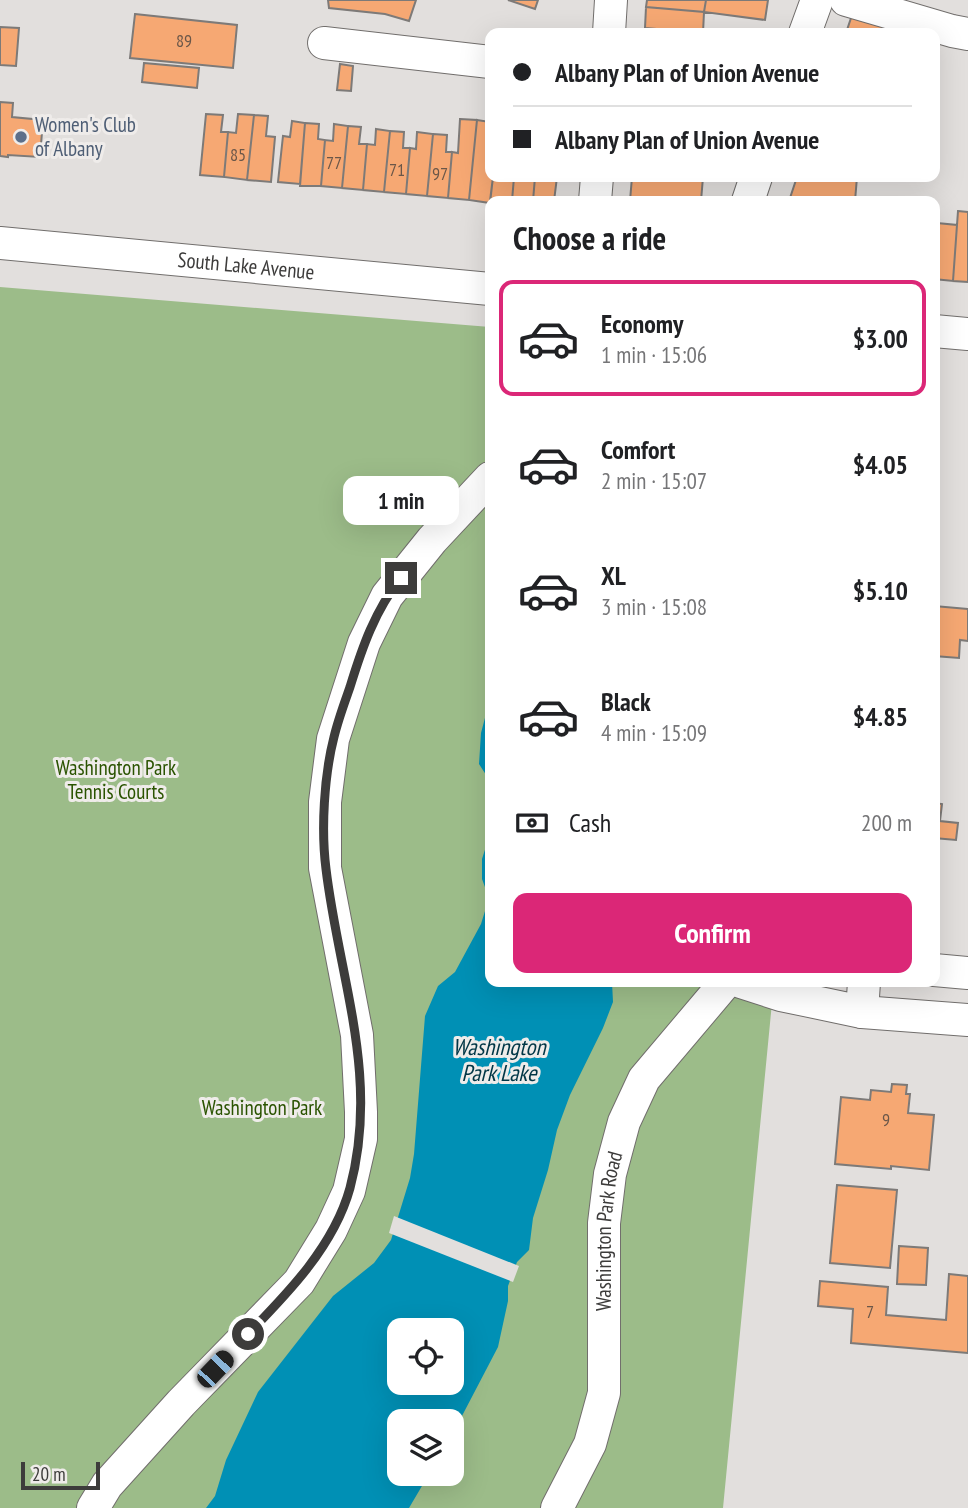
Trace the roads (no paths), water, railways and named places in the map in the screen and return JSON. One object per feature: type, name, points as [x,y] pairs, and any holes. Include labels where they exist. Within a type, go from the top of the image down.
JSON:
[{"type":"street","points":[[609,28],[611,0]]},
{"type":"street","points":[[808,28],[817,0]]},
{"type":"street","points":[[846,0],[952,31],[968,33]]},
{"type":"street","points":[[324,43],[485,61]]},
{"type":"street","name":"South Lake Avenue","points":[[0,243],[485,289]]},
{"type":"street","points":[[940,332],[968,334]]},
{"type":"street","points":[[93,1508],[107,1485],[172,1413],[299,1282],[331,1230],[349,1191],[361,1139],[361,1112],[357,1035],[326,868],[325,802],[333,738],[364,643],[387,596],[432,540],[485,483]]},
{"type":"street","points":[[940,971],[968,973]]},
{"type":"street","name":"Washington Park Road","points":[[558,1508],[590,1444],[604,1392],[604,1223],[610,1174],[624,1122],[644,1079],[722,987]]},
{"type":"street","points":[[756,987],[781,995],[863,997],[968,1020]]},
{"type":"water","points":[[485,718],[485,773],[479,764]]},
{"type":"water","name":"Washington Park Lake","points":[[485,850],[485,887],[482,879],[482,859]]},
{"type":"water","name":"Washington Park Lake","points":[[485,911],[485,987],[612,987],[613,1002],[603,1028],[570,1095],[557,1130],[533,1218],[529,1250],[517,1262],[508,1286],[508,1301],[498,1347],[464,1412],[464,1409],[387,1409],[387,1486],[422,1486],[409,1508],[206,1508],[215,1496],[226,1460],[258,1392],[333,1296],[374,1263],[391,1240],[410,1178],[414,1154],[425,1016],[438,986],[455,972],[481,924]]},
{"type":"place","name":"Women's Club of Albany","points":[[21,137]]},
{"type":"park label","name":"Washington Park Tennis Courts","points":[[116,780]]},
{"type":"park label","name":"Washington Park","points":[[262,1108]]}]
